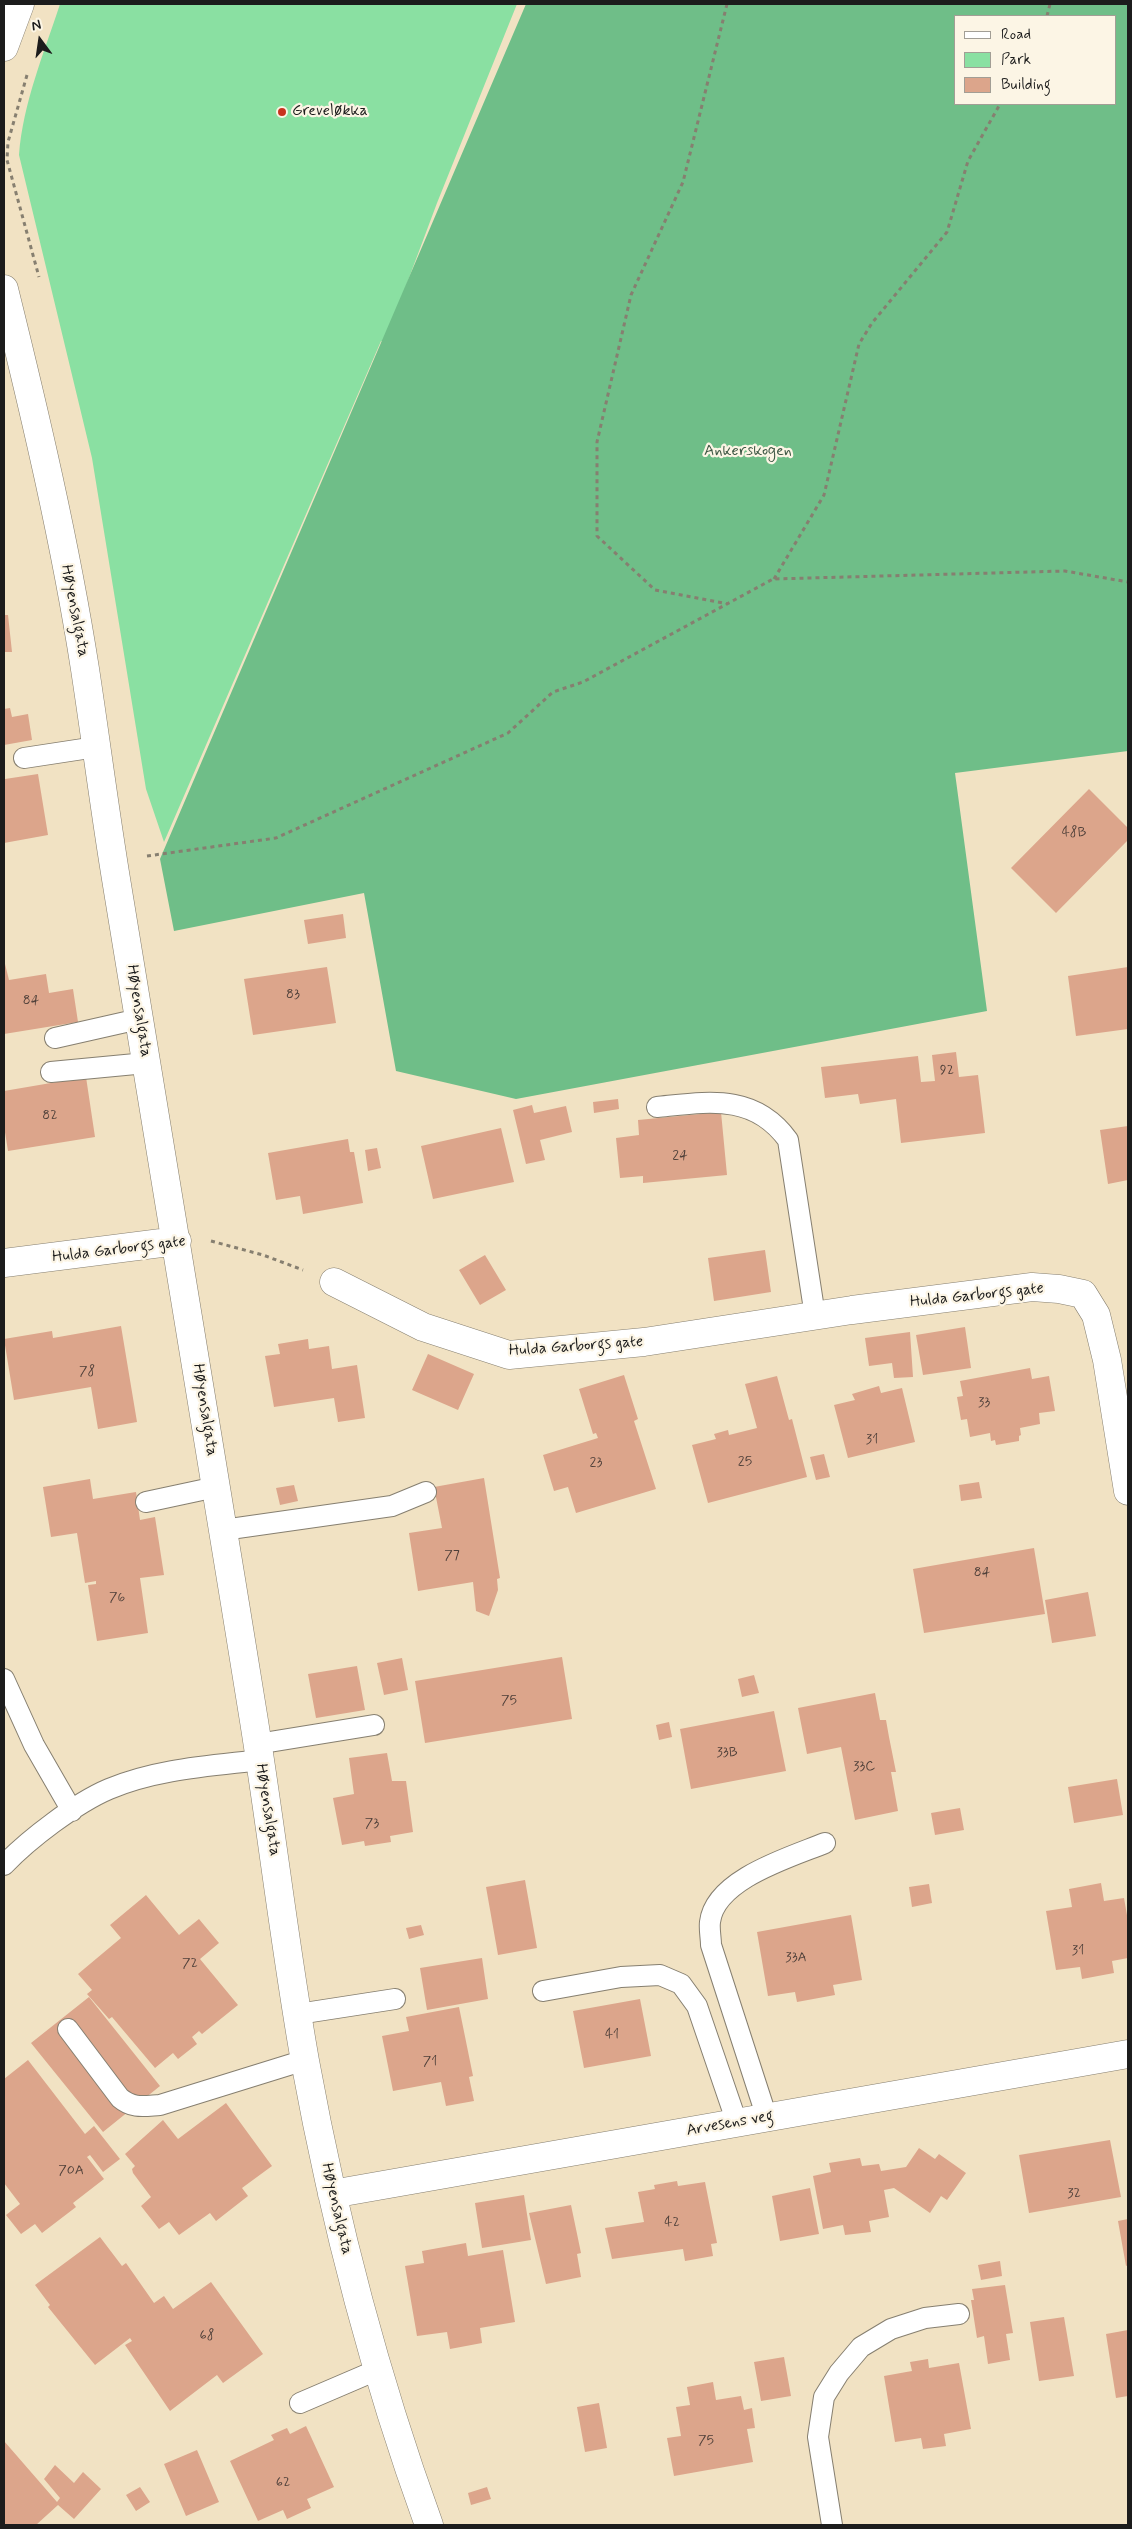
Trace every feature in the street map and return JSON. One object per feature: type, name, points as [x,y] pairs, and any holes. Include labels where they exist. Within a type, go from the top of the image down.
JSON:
[{"type":"street","points":[[4,47],[20,4]]},
{"type":"street","name":"Høyensalgata","points":[[4,293],[56,514],[84,665],[113,862],[177,1241],[259,1752],[305,2060],[332,2194],[361,2314],[397,2435],[430,2525]]},
{"type":"street","name":"Hulda Garborgs gate","points":[[4,1262],[177,1241]]},
{"type":"street","name":"Hulda Garborgs gate","points":[[334,1282],[423,1327],[509,1355],[644,1342],[815,1316],[1032,1287],[1059,1289],[1083,1294],[1096,1315],[1107,1360],[1128,1491]]},
{"type":"street","name":"Arvesens veg","points":[[332,2194],[1128,2054]]},
{"type":"lane","points":[[24,758],[96,748]]},
{"type":"lane","points":[[55,1038],[139,1019]]},
{"type":"lane","points":[[51,1072],[146,1063]]},
{"type":"lane","points":[[657,1107],[703,1103],[736,1104],[762,1114],[778,1126],[788,1140],[815,1316]]},
{"type":"lane","points":[[146,1502],[216,1487]]},
{"type":"lane","points":[[223,1530],[392,1506],[426,1492]]},
{"type":"lane","points":[[4,1680],[34,1745],[72,1811]]},
{"type":"lane","points":[[4,1865],[48,1828],[110,1788],[164,1773],[374,1725]]},
{"type":"lane","points":[[767,2118],[711,1945],[710,1921],[716,1904],[730,1888],[757,1872],[825,1843]]},
{"type":"lane","points":[[543,1991],[621,1977],[660,1976],[681,1984],[697,2006],[737,2123]]},
{"type":"lane","points":[[298,2014],[395,1999]]},
{"type":"lane","points":[[68,2029],[120,2098],[127,2105],[135,2107],[160,2104],[305,2060]]},
{"type":"lane","points":[[832,2525],[818,2437],[824,2397],[839,2373],[861,2347],[892,2328],[925,2318],[959,2314]]},
{"type":"lane","points":[[300,2403],[377,2370]]},
{"type":"path","points":[[727,4],[683,182],[631,295],[597,442],[597,536],[654,590],[728,604]]},
{"type":"path","points":[[773,579],[824,495],[859,344],[872,323],[947,232],[968,161],[999,105]]},
{"type":"path","points":[[113,862],[276,838],[508,733],[553,692],[583,682],[773,579],[1065,571],[1128,582]]},
{"type":"path","name":"Hulda Garborgs gate","points":[[177,1241],[214,1241],[263,1255],[334,1282]]},
{"type":"green space","points":[[60,4],[517,4],[437,203],[385,342],[381,341],[164,842],[146,789],[92,458],[19,155],[21,136],[30,97]]},
{"type":"green space","name":"Ankerskogen","points":[[526,4],[1128,4],[1128,751],[955,773],[987,1011],[516,1099],[396,1071],[364,893],[174,931],[160,859]]},
{"type":"building","points":[[4,615],[8,615],[12,652],[4,652]]},
{"type":"building","points":[[10,708],[12,717],[28,714],[32,740],[4,745],[4,709]]},
{"type":"building","points":[[38,774],[48,835],[4,843],[5,779]]},
{"type":"building","points":[[1089,789],[1128,828],[1128,840],[1056,913],[1011,868]]},
{"type":"building","points":[[343,914],[346,938],[308,944],[304,920]]},
{"type":"building","points":[[4,960],[9,980],[46,974],[49,993],[73,989],[78,1022],[4,1034]]},
{"type":"building","points":[[327,967],[336,1023],[253,1035],[244,979]]},
{"type":"building","points":[[1128,967],[1128,1029],[1076,1036],[1068,976]]},
{"type":"building","points":[[956,1052],[959,1077],[978,1075],[985,1133],[901,1143],[896,1099],[860,1104],[858,1094],[825,1098],[821,1067],[918,1056],[921,1082],[935,1081],[932,1055]]},
{"type":"building","points":[[86,1077],[95,1137],[8,1151],[4,1126],[4,1091]]},
{"type":"building","points":[[618,1099],[619,1109],[594,1113],[593,1102]]},
{"type":"building","points":[[532,1105],[534,1113],[566,1106],[572,1132],[540,1140],[545,1160],[526,1164],[513,1110]]},
{"type":"building","points":[[721,1112],[727,1175],[643,1183],[643,1176],[620,1178],[616,1138],[639,1135],[638,1120]]},
{"type":"building","points":[[1128,1126],[1128,1180],[1108,1184],[1100,1130]]},
{"type":"building","points":[[501,1128],[514,1182],[433,1199],[421,1146]]},
{"type":"building","points":[[348,1139],[350,1152],[354,1152],[363,1203],[303,1214],[300,1196],[276,1200],[268,1153]]},
{"type":"building","points":[[377,1148],[381,1168],[368,1171],[365,1150]]},
{"type":"building","points":[[765,1250],[771,1292],[714,1301],[708,1258]]},
{"type":"building","points":[[485,1255],[506,1290],[480,1305],[459,1270]]},
{"type":"building","points":[[121,1326],[137,1422],[98,1429],[91,1387],[14,1400],[4,1339],[52,1331],[53,1338]]},
{"type":"building","points":[[965,1327],[971,1368],[923,1375],[916,1335]]},
{"type":"building","points":[[910,1332],[913,1377],[894,1378],[892,1363],[869,1366],[865,1338]]},
{"type":"building","points":[[308,1339],[309,1349],[329,1346],[332,1369],[357,1365],[365,1418],[338,1422],[334,1398],[274,1407],[265,1356],[280,1354],[278,1344]]},
{"type":"building","points":[[428,1354],[474,1374],[458,1410],[412,1390]]},
{"type":"building","points":[[1030,1368],[1032,1379],[1049,1376],[1055,1411],[1039,1413],[1040,1424],[1020,1428],[1021,1435],[1019,1436],[1019,1441],[996,1445],[995,1440],[991,1441],[990,1433],[970,1437],[967,1419],[961,1420],[957,1397],[963,1396],[960,1381]]},
{"type":"building","points":[[624,1375],[638,1419],[634,1421],[656,1489],[576,1513],[568,1487],[554,1491],[543,1455],[598,1438],[596,1433],[593,1434],[579,1389]]},
{"type":"building","points":[[777,1376],[789,1420],[792,1419],[807,1477],[708,1503],[692,1445],[716,1439],[714,1434],[728,1430],[729,1435],[757,1428],[745,1384]]},
{"type":"building","points":[[879,1386],[881,1393],[902,1388],[915,1442],[848,1458],[834,1405],[855,1400],[852,1394]]},
{"type":"building","points":[[824,1454],[830,1477],[816,1480],[810,1457]]},
{"type":"building","points":[[484,1478],[500,1578],[497,1579],[498,1590],[489,1616],[476,1611],[473,1582],[418,1591],[409,1533],[442,1528],[434,1487]]},
{"type":"building","points":[[90,1479],[93,1499],[136,1492],[140,1520],[155,1517],[164,1575],[140,1578],[148,1633],[97,1641],[88,1585],[96,1584],[96,1581],[85,1583],[77,1533],[51,1537],[43,1487]]},
{"type":"building","points":[[979,1482],[982,1498],[961,1501],[959,1485]]},
{"type":"building","points":[[294,1485],[298,1501],[280,1505],[276,1488]]},
{"type":"building","points":[[1034,1548],[1045,1614],[924,1633],[913,1569]]},
{"type":"building","points":[[1088,1592],[1096,1636],[1052,1643],[1045,1600]]},
{"type":"building","points":[[562,1657],[572,1719],[425,1743],[415,1681]]},
{"type":"building","points":[[402,1658],[408,1690],[384,1695],[377,1663]]},
{"type":"building","points":[[357,1666],[365,1710],[316,1718],[308,1674]]},
{"type":"building","points":[[754,1675],[759,1693],[742,1697],[738,1679]]},
{"type":"building","points":[[875,1693],[880,1720],[886,1720],[896,1772],[891,1772],[898,1811],[855,1820],[841,1747],[807,1754],[798,1708]]},
{"type":"building","points":[[774,1711],[786,1771],[691,1789],[680,1729]]},
{"type":"building","points":[[669,1722],[672,1737],[659,1740],[656,1725]]},
{"type":"building","points":[[387,1753],[392,1781],[406,1781],[413,1832],[390,1836],[391,1842],[365,1846],[364,1841],[342,1845],[333,1798],[354,1794],[349,1758]]},
{"type":"building","points":[[1117,1779],[1123,1815],[1074,1823],[1068,1787]]},
{"type":"building","points":[[960,1808],[964,1830],[935,1835],[931,1813]]},
{"type":"building","points":[[525,1880],[537,1948],[498,1955],[486,1887]]},
{"type":"building","points":[[1101,1883],[1104,1901],[1124,1898],[1128,1921],[1128,1958],[1112,1961],[1114,1973],[1082,1979],[1080,1967],[1056,1970],[1046,1911],[1072,1907],[1069,1889]]},
{"type":"building","points":[[929,1884],[932,1903],[912,1907],[909,1887]]},
{"type":"building","points":[[146,1895],[179,1935],[199,1919],[219,1943],[200,1959],[238,2005],[202,2034],[199,2031],[192,2037],[197,2044],[178,2059],[173,2053],[155,2068],[112,2017],[109,2019],[87,1994],[92,1990],[78,1974],[121,1938],[110,1925]]},
{"type":"building","points":[[851,1915],[862,1980],[833,1985],[835,1995],[797,2002],[795,1992],[768,1996],[757,1932]]},
{"type":"building","points":[[421,1925],[424,1935],[409,1939],[406,1928]]},
{"type":"building","points":[[482,1958],[488,1999],[427,2010],[420,1968]]},
{"type":"building","points":[[89,1997],[160,2086],[103,2132],[31,2043]]},
{"type":"building","points":[[640,1999],[651,2056],[584,2068],[573,2011]]},
{"type":"building","points":[[459,2007],[473,2076],[469,2077],[474,2101],[446,2106],[441,2082],[393,2091],[382,2036],[409,2031],[406,2017]]},
{"type":"building","points":[[28,2060],[85,2134],[94,2126],[120,2159],[103,2172],[90,2155],[87,2157],[104,2179],[73,2203],[76,2207],[42,2233],[35,2224],[21,2234],[6,2215],[20,2204],[4,2183],[4,2079]]},
{"type":"building","points":[[226,2103],[272,2166],[242,2188],[248,2196],[216,2221],[210,2213],[179,2235],[169,2222],[159,2229],[141,2206],[151,2197],[133,2173],[132,2169],[135,2166],[125,2154],[163,2120],[178,2139]]},
{"type":"building","points":[[1110,2140],[1121,2197],[1029,2213],[1019,2155]]},
{"type":"building","points":[[919,2148],[935,2159],[939,2154],[966,2173],[947,2200],[941,2196],[930,2213],[894,2188],[884,2190],[889,2217],[869,2221],[871,2232],[845,2235],[843,2225],[823,2229],[813,2176],[831,2172],[829,2163],[860,2158],[862,2166],[879,2164],[881,2171],[906,2167]]},
{"type":"building","points":[[677,2181],[678,2186],[705,2182],[717,2243],[711,2244],[713,2256],[685,2261],[683,2249],[612,2259],[605,2228],[644,2222],[638,2192],[655,2189],[654,2185]]},
{"type":"building","points":[[810,2188],[819,2234],[780,2241],[772,2196]]},
{"type":"building","points":[[524,2195],[531,2240],[482,2248],[475,2203]]},
{"type":"building","points":[[571,2205],[581,2253],[577,2254],[581,2277],[546,2284],[529,2213]]},
{"type":"building","points":[[1128,2219],[1128,2265],[1126,2266],[1118,2221]]},
{"type":"building","points":[[100,2237],[122,2266],[126,2263],[154,2303],[164,2296],[173,2309],[211,2282],[263,2354],[223,2383],[217,2375],[170,2411],[125,2345],[132,2341],[130,2338],[95,2365],[48,2307],[50,2305],[35,2285]]},
{"type":"building","points":[[466,2243],[468,2256],[503,2250],[515,2322],[480,2328],[482,2343],[450,2349],[447,2332],[417,2336],[405,2266],[424,2263],[422,2251]]},
{"type":"building","points":[[1000,2261],[1002,2276],[981,2280],[978,2265]]},
{"type":"building","points":[[1005,2285],[1013,2333],[1006,2334],[1010,2360],[988,2364],[984,2336],[977,2338],[971,2300],[974,2300],[972,2289]]},
{"type":"building","points":[[1064,2317],[1074,2376],[1039,2381],[1030,2322]]},
{"type":"building","points":[[1128,2330],[1128,2396],[1116,2398],[1106,2334]]},
{"type":"building","points":[[784,2357],[791,2396],[761,2401],[754,2362]]},
{"type":"building","points":[[928,2359],[929,2368],[959,2363],[971,2429],[944,2434],[946,2446],[923,2449],[921,2438],[895,2442],[884,2376],[912,2371],[910,2362]]},
{"type":"building","points":[[713,2382],[716,2400],[741,2396],[744,2410],[752,2408],[755,2428],[747,2429],[753,2462],[674,2476],[667,2438],[681,2436],[676,2407],[690,2405],[687,2387]]},
{"type":"building","points":[[599,2403],[607,2448],[585,2452],[577,2407]]},
{"type":"building","points":[[306,2426],[334,2487],[307,2499],[311,2508],[287,2519],[283,2510],[258,2521],[230,2461],[274,2440],[271,2435],[287,2428],[290,2434]]},
{"type":"building","points":[[4,2441],[57,2502],[60,2498],[44,2479],[55,2465],[74,2483],[83,2472],[101,2489],[74,2519],[58,2505],[36,2525],[4,2525]]},
{"type":"building","points":[[197,2450],[219,2502],[186,2516],[164,2464]]},
{"type":"building","points":[[140,2487],[150,2502],[136,2511],[126,2495]]},
{"type":"building","points":[[487,2487],[491,2499],[471,2505],[468,2493]]},
{"type":"place","name":"Greveløkka","points":[[282,112]]}]
